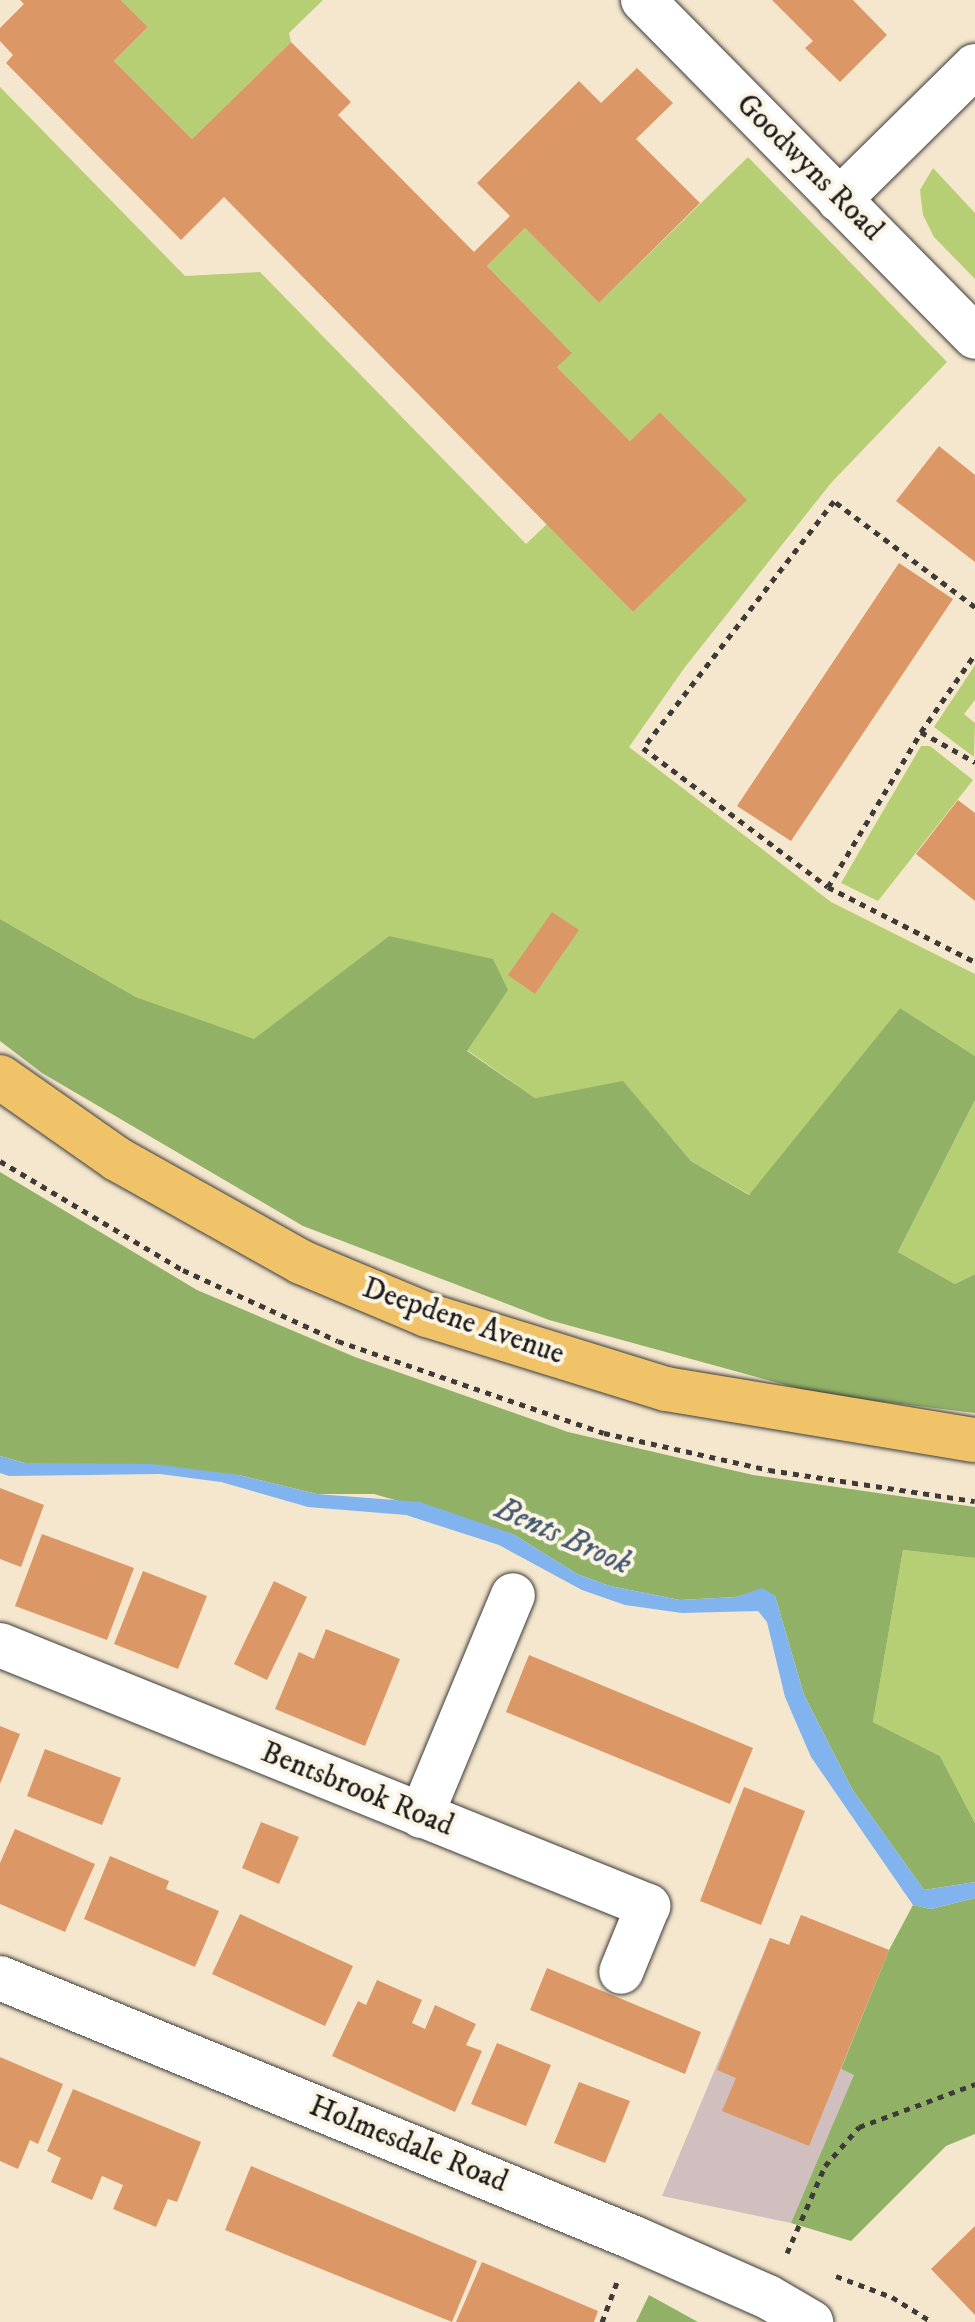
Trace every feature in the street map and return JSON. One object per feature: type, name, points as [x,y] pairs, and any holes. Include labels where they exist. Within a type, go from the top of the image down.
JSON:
[{"type":"highway","name":"Deepdene Avenue","points":[[0,1077],[117,1159],[301,1262],[427,1315],[666,1389],[975,1440]]},
{"type":"street","name":"Goodwyns Road","points":[[643,0],[975,337]]},
{"type":"street","points":[[839,200],[975,66]]},
{"type":"street","points":[[421,1816],[513,1595]]},
{"type":"street","name":"Bentsbrook Road","points":[[0,1645],[648,1906],[621,1972]]},
{"type":"street","name":"Holmesdale Road","points":[[0,1978],[768,2297],[811,2322]]},
{"type":"path","points":[[975,607],[834,501],[643,748],[828,887],[975,962]]},
{"type":"path","points":[[828,887],[921,732],[975,654]]},
{"type":"path","points":[[921,732],[975,769]]},
{"type":"path","points":[[967,762],[975,762]]},
{"type":"path","points":[[768,2297],[825,2166],[859,2127],[975,2084]]},
{"type":"shaded area","points":[[801,1915],[889,1950],[841,2069],[855,2075],[791,2223],[662,2196],[770,1938],[789,1945]]},
{"type":"green space","points":[[121,0],[323,0],[289,33],[291,42],[192,139],[114,61],[148,27]]},
{"type":"green space","points":[[0,87],[185,276],[260,272],[526,544],[547,524],[633,612],[746,500],[660,412],[630,441],[557,367],[571,352],[487,266],[525,228],[599,303],[748,157],[947,362],[831,483],[685,667],[629,747],[831,902],[975,974],[975,1056],[900,1008],[750,1195],[691,1161],[623,1082],[535,1098],[467,1050],[507,990],[389,936],[254,1040],[136,997],[0,919]]},
{"type":"green space","points":[[933,168],[975,213],[975,279],[934,237],[923,215],[920,190]]},
{"type":"green space","points":[[975,665],[975,700],[964,714],[975,723],[974,757],[934,727]]},
{"type":"green space","points":[[921,746],[930,746],[973,780],[878,901],[841,883]]},
{"type":"green space","points":[[0,919],[136,997],[254,1039],[389,936],[493,959],[508,990],[467,1051],[535,1098],[623,1081],[691,1161],[749,1195],[900,1008],[975,1056],[975,1100],[898,1252],[955,1284],[975,1274],[975,1413],[819,1394],[549,1320],[303,1226],[42,1073],[0,1041]]},
{"type":"green space","points":[[975,1100],[975,1274],[955,1284],[898,1252]]},
{"type":"green space","points":[[0,1172],[197,1290],[355,1357],[568,1432],[753,1475],[975,1507],[975,1558],[903,1550],[873,1722],[940,1756],[975,1823],[975,1882],[924,1890],[852,1789],[804,1695],[775,1596],[762,1589],[736,1597],[680,1600],[610,1586],[577,1574],[513,1534],[374,1494],[317,1494],[239,1475],[25,1463],[0,1456]]},
{"type":"green space","points":[[903,1550],[975,1558],[975,1823],[940,1756],[873,1722]]},
{"type":"green space","points":[[975,1898],[975,2134],[946,2146],[851,2241],[791,2223],[854,2075],[841,2069],[889,1950],[913,1905],[931,1909]]},
{"type":"green space","points":[[649,2295],[698,2322],[636,2322]]},
{"type":"water","points":[[0,1456],[25,1463],[152,1464],[239,1475],[317,1494],[420,1502],[513,1534],[577,1574],[610,1586],[680,1600],[736,1597],[762,1588],[775,1596],[804,1695],[852,1789],[924,1890],[975,1882],[975,1898],[931,1909],[913,1905],[811,1757],[785,1697],[767,1622],[758,1611],[682,1613],[625,1605],[582,1590],[499,1545],[406,1515],[308,1507],[221,1482],[160,1474],[9,1476],[0,1473]]},
{"type":"building","points":[[20,0],[121,0],[148,27],[114,61],[192,139],[291,42],[351,102],[338,115],[474,252],[510,216],[477,183],[579,81],[601,103],[637,68],[673,103],[636,139],[700,203],[599,303],[525,228],[487,266],[572,353],[557,367],[630,441],[660,412],[747,500],[633,612],[224,197],[181,240],[6,63],[13,55],[0,41],[0,28],[24,4]]},
{"type":"building","points":[[772,0],[853,0],[887,35],[840,82],[805,48],[813,41]]},
{"type":"building","points":[[939,446],[975,475],[975,562],[896,501]]},
{"type":"building","points":[[899,563],[953,599],[791,841],[737,806]]},
{"type":"building","points":[[958,800],[975,813],[975,901],[916,854]]},
{"type":"building","points":[[552,912],[579,930],[535,994],[508,975]]},
{"type":"building","points":[[0,1488],[44,1505],[21,1567],[0,1559]]},
{"type":"building","points":[[42,1534],[134,1568],[107,1640],[15,1606]]},
{"type":"building","points":[[143,1571],[207,1596],[178,1669],[114,1644]]},
{"type":"building","points":[[274,1581],[307,1597],[267,1680],[234,1664]]},
{"type":"building","points":[[326,1629],[400,1659],[365,1746],[275,1709],[299,1652],[314,1659]]},
{"type":"building","points":[[529,1655],[753,1748],[730,1804],[506,1712]]},
{"type":"building","points":[[0,1726],[20,1734],[0,1784]]},
{"type":"building","points":[[45,1749],[121,1778],[102,1825],[27,1796]]},
{"type":"building","points":[[744,1787],[805,1811],[761,1925],[700,1901]]},
{"type":"building","points":[[261,1822],[299,1837],[279,1884],[242,1868]]},
{"type":"building","points":[[15,1829],[95,1864],[65,1932],[0,1904],[0,1863]]},
{"type":"building","points":[[110,1856],[169,1881],[166,1889],[219,1911],[195,1967],[84,1919]]},
{"type":"building","points":[[240,1914],[353,1966],[325,2026],[212,1974]]},
{"type":"building","points":[[801,1915],[889,1950],[809,2146],[722,2111],[736,2078],[717,2070],[770,1938],[789,1945]]},
{"type":"building","points":[[547,1968],[701,2032],[685,2074],[530,2010]]},
{"type":"building","points":[[377,1980],[422,2000],[412,2023],[425,2029],[435,2005],[476,2024],[466,2045],[482,2051],[455,2112],[332,2056],[358,2001],[366,2005]]},
{"type":"building","points":[[497,2043],[551,2065],[526,2126],[471,2104]]},
{"type":"building","points":[[0,2057],[63,2084],[38,2144],[30,2140],[18,2169],[0,2161]]},
{"type":"building","points":[[579,2082],[630,2101],[605,2163],[554,2143]]},
{"type":"building","points":[[73,2089],[201,2142],[177,2202],[168,2199],[156,2227],[113,2209],[123,2185],[102,2176],[92,2200],[51,2182],[61,2158],[47,2151]]},
{"type":"building","points":[[251,2166],[477,2261],[452,2322],[225,2230]]},
{"type":"building","points":[[975,2226],[975,2315],[931,2269]]},
{"type":"building","points":[[482,2262],[598,2311],[594,2322],[456,2322]]},
{"type":"water label","name":"Bents Brook","points":[[563,1537]]}]
